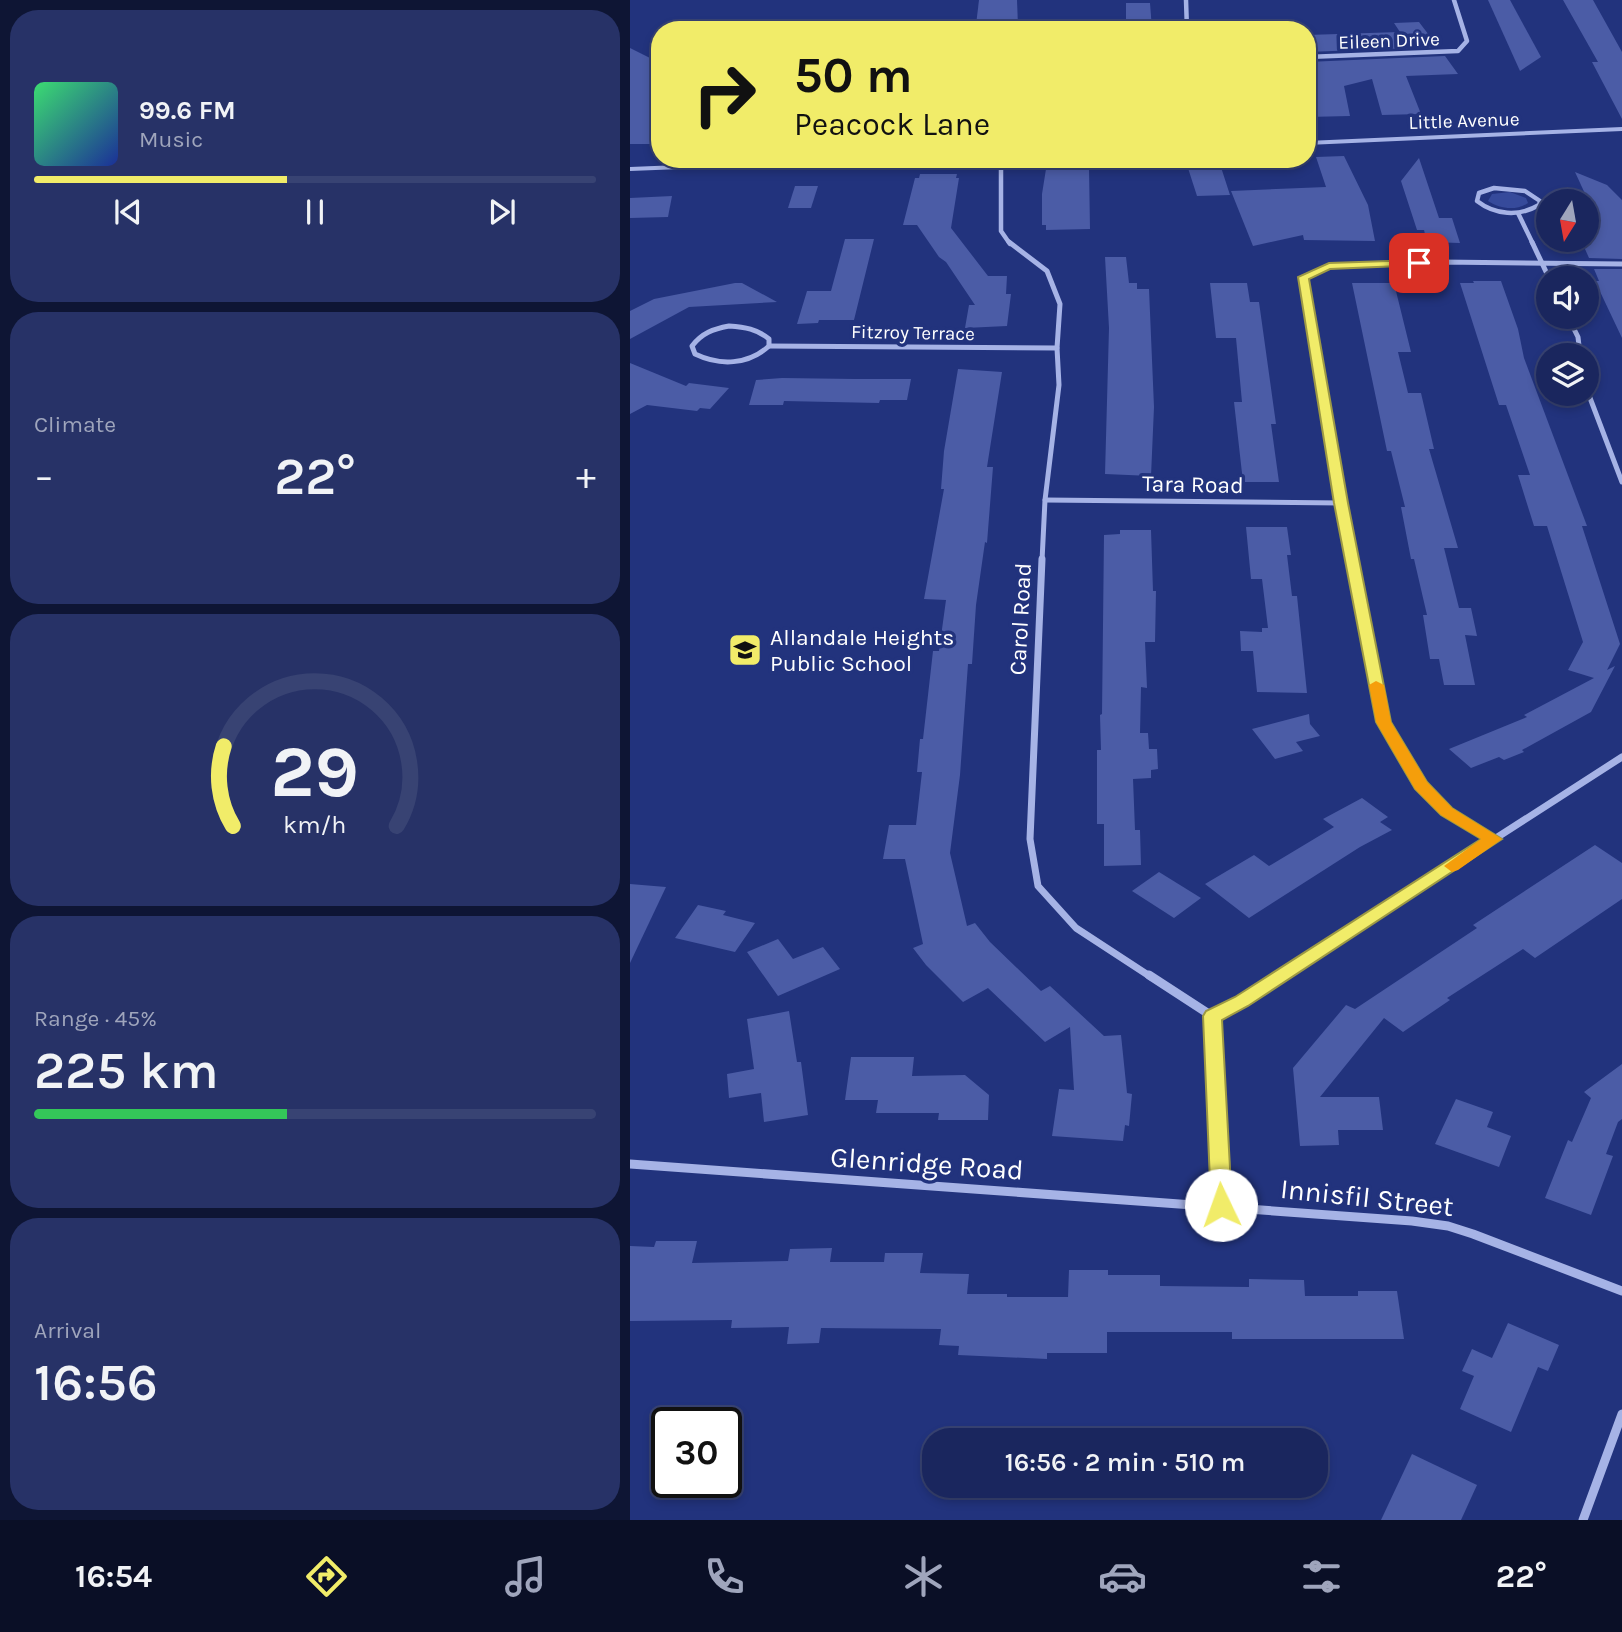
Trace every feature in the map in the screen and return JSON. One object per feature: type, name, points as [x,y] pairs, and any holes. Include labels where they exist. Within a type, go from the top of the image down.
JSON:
[{"type":"street","points":[[1186,0],[1187,21]]},
{"type":"street","name":"Eileen Drive","points":[[1316,57],[1458,51],[1467,41],[1454,0]]},
{"type":"street","name":"Little Avenue","points":[[1316,143],[1622,129]]},
{"type":"street","points":[[630,169],[656,168]]},
{"type":"street","name":"Carol Road","points":[[1001,168],[1001,231],[1011,245],[1048,271],[1060,304],[1057,348],[1059,385],[1045,500],[1030,839],[1038,886],[1076,928],[1212,1016]]},
{"type":"street","points":[[1503,188],[1523,191],[1537,197],[1539,201],[1535,209],[1518,213],[1488,209],[1481,205],[1476,197],[1485,190],[1503,188]]},
{"type":"street","points":[[1518,213],[1542,264]]},
{"type":"street","points":[[1493,839],[1446,812],[1421,785],[1383,722],[1341,503],[1303,277],[1329,266],[1441,262],[1622,264]]},
{"type":"street","name":"Fitzroy Terrace","points":[[769,346],[769,339],[764,333],[736,327],[704,334],[692,346],[695,354],[703,359],[719,362],[752,358],[769,346],[1057,348]]},
{"type":"street","points":[[1593,406],[1622,482]]},
{"type":"street","name":"Tara Road","points":[[1045,500],[1341,503]]},
{"type":"street","points":[[1221,1205],[1212,1016],[1242,1001],[1622,757]]},
{"type":"street","name":"Glenridge Road","points":[[630,1164],[1221,1205]]},
{"type":"street","name":"Innisfil Street","points":[[1221,1205],[1448,1226],[1622,1291]]},
{"type":"street","points":[[1583,1520],[1622,1414]]},
{"type":"shaded area","points":[[1510,192],[1526,198],[1528,203],[1508,208],[1488,201],[1492,194]]},
{"type":"building","points":[[979,0],[1017,0],[1018,21],[976,21]]},
{"type":"building","points":[[1488,0],[1510,0],[1541,57],[1520,71]]},
{"type":"building","points":[[1563,0],[1593,0],[1622,52],[1622,119],[1592,62],[1598,62]]},
{"type":"building","points":[[1126,3],[1150,3],[1151,21],[1126,21]]},
{"type":"building","points":[[1419,22],[1438,47],[1316,52],[1316,35],[1400,32],[1394,23]]},
{"type":"building","points":[[630,48],[651,58],[651,144],[630,144]]},
{"type":"building","points":[[1445,56],[1458,74],[1406,76],[1421,114],[1382,115],[1372,79],[1344,86],[1350,116],[1316,117],[1316,62]]},
{"type":"building","points":[[1344,156],[1368,205],[1375,241],[1304,240],[1303,235],[1253,246],[1231,191],[1326,187],[1316,157]]},
{"type":"building","points":[[1419,158],[1439,218],[1452,218],[1460,243],[1427,242],[1424,230],[1417,230],[1401,181]]},
{"type":"building","points":[[1089,168],[1090,229],[1046,230],[1046,225],[1042,225],[1042,194],[1046,169]]},
{"type":"building","points":[[1188,168],[1221,168],[1230,195],[1197,196]]},
{"type":"building","points":[[1575,172],[1607,185],[1622,200],[1622,259],[1589,258],[1586,252],[1600,252],[1600,189],[1583,189]]},
{"type":"building","points":[[920,174],[957,174],[956,178],[959,178],[951,228],[988,276],[1007,276],[1006,294],[1011,294],[1007,326],[965,328],[969,305],[975,305],[917,225],[903,225],[915,178],[919,178]]},
{"type":"building","points":[[795,186],[818,186],[811,208],[788,208]]},
{"type":"building","points":[[672,196],[668,217],[630,218],[630,198]]},
{"type":"building","points":[[845,239],[874,239],[854,320],[819,320],[818,323],[797,324],[807,291],[831,291]]},
{"type":"building","points":[[1105,257],[1126,257],[1129,283],[1137,283],[1137,289],[1149,289],[1154,407],[1151,476],[1105,474],[1109,328]]},
{"type":"building","points":[[1599,269],[1622,269],[1622,338],[1599,289]]},
{"type":"building","points":[[1473,281],[1501,281],[1536,390],[1536,406],[1542,406],[1587,526],[1582,526],[1620,644],[1607,670],[1615,666],[1591,712],[1522,750],[1524,752],[1504,760],[1499,757],[1471,768],[1449,749],[1527,717],[1524,715],[1594,678],[1568,670],[1583,642],[1547,526],[1534,526],[1518,475],[1530,475],[1506,405],[1499,405],[1460,283],[1474,283]]},
{"type":"building","points":[[742,283],[777,302],[689,307],[630,339],[630,311],[654,299]]},
{"type":"building","points":[[1210,283],[1247,283],[1250,302],[1259,302],[1276,424],[1271,424],[1279,482],[1243,482],[1234,402],[1242,402],[1236,338],[1216,338]]},
{"type":"building","points":[[1352,283],[1394,283],[1411,352],[1398,352],[1408,393],[1421,393],[1434,449],[1429,449],[1458,548],[1444,548],[1459,608],[1471,608],[1477,636],[1465,635],[1475,685],[1444,685],[1439,659],[1430,659],[1423,615],[1427,615],[1414,559],[1411,559],[1401,507],[1405,507],[1391,451],[1387,451]]},
{"type":"building","points":[[630,363],[686,386],[689,383],[729,388],[710,409],[700,408],[697,411],[647,405],[630,414]]},
{"type":"building","points":[[958,369],[1002,372],[987,467],[993,467],[987,543],[985,542],[976,605],[972,664],[968,664],[960,775],[950,853],[967,926],[975,923],[990,942],[1041,991],[1050,986],[1104,1036],[1121,1035],[1127,1093],[1132,1094],[1129,1126],[1125,1125],[1123,1141],[1052,1136],[1059,1089],[1074,1090],[1070,1027],[1045,1042],[988,988],[963,1002],[913,948],[923,944],[905,859],[883,859],[889,825],[916,825],[922,772],[917,772],[920,739],[923,739],[933,651],[939,651],[946,600],[924,599],[944,489],[941,489],[944,451]]},
{"type":"building","points":[[911,379],[907,400],[880,400],[879,403],[784,401],[783,405],[749,405],[756,380]]},
{"type":"building","points":[[1246,527],[1287,527],[1291,555],[1287,555],[1292,596],[1297,596],[1307,693],[1257,692],[1253,651],[1241,651],[1240,631],[1262,632],[1262,628],[1268,628],[1262,579],[1251,579]]},
{"type":"building","points":[[1120,530],[1151,530],[1153,591],[1156,591],[1155,642],[1145,642],[1147,688],[1141,687],[1140,733],[1148,733],[1149,749],[1157,749],[1158,769],[1151,770],[1151,778],[1133,779],[1135,830],[1140,830],[1141,865],[1104,866],[1104,824],[1097,824],[1097,750],[1101,750],[1104,535],[1120,534]]},
{"type":"building","points":[[1309,714],[1310,724],[1320,736],[1296,742],[1303,751],[1275,759],[1252,729]]},
{"type":"building","points":[[1362,798],[1388,817],[1380,822],[1392,830],[1360,847],[1249,918],[1205,884],[1254,855],[1269,866],[1334,827],[1323,819]]},
{"type":"building","points":[[1595,845],[1622,863],[1622,899],[1535,958],[1523,949],[1447,998],[1450,1000],[1403,1032],[1384,1018],[1320,1097],[1379,1097],[1383,1130],[1338,1130],[1339,1145],[1300,1146],[1293,1068],[1346,1005],[1355,1009],[1477,928],[1473,925]]},
{"type":"building","points":[[1159,872],[1201,898],[1174,918],[1132,891]]},
{"type":"building","points":[[630,884],[666,887],[630,963]]},
{"type":"building","points":[[698,905],[726,911],[723,915],[755,923],[735,952],[675,938]]},
{"type":"building","points":[[778,939],[793,959],[823,947],[840,969],[778,996],[747,952]]},
{"type":"building","points":[[789,1011],[797,1062],[801,1062],[808,1115],[764,1122],[761,1093],[729,1098],[727,1074],[754,1069],[747,1019]]},
{"type":"building","points":[[851,1057],[914,1057],[912,1076],[965,1075],[989,1095],[988,1120],[938,1120],[939,1113],[876,1113],[878,1100],[845,1100]]},
{"type":"building","points":[[1622,1064],[1622,1119],[1618,1122],[1606,1154],[1613,1156],[1591,1215],[1545,1198],[1568,1140],[1572,1142],[1591,1098],[1584,1092]]},
{"type":"building","points":[[1456,1099],[1493,1112],[1487,1127],[1511,1136],[1499,1167],[1435,1144]]},
{"type":"building","points":[[656,1241],[697,1241],[692,1263],[788,1261],[790,1249],[832,1248],[830,1262],[884,1262],[885,1253],[923,1253],[920,1273],[969,1274],[967,1294],[1007,1294],[1007,1297],[1068,1297],[1069,1270],[1108,1270],[1108,1275],[1160,1275],[1160,1286],[1249,1287],[1249,1279],[1304,1280],[1305,1296],[1358,1296],[1358,1291],[1397,1291],[1404,1339],[1232,1339],[1232,1332],[1107,1332],[1107,1353],[1047,1353],[1047,1359],[958,1355],[959,1346],[939,1345],[941,1329],[821,1328],[819,1343],[787,1344],[789,1327],[731,1328],[732,1320],[630,1321],[630,1246],[654,1247]]},
{"type":"building","points":[[1508,1323],[1559,1345],[1548,1371],[1538,1367],[1511,1432],[1460,1409],[1474,1376],[1462,1371],[1472,1349],[1492,1358]]},
{"type":"building","points":[[1412,1454],[1477,1485],[1461,1520],[1381,1520]]},
{"type":"slow traffic","points":[[1376,685],[1383,722],[1421,785],[1446,812],[1493,839],[1452,866]]},
{"type":"place","name":"Allandale Heights Public School","points":[[745,650]]},
{"type":"route","points":[[1221,1205],[1212,1016],[1242,1001],[1493,839],[1446,812],[1421,785],[1383,722],[1341,503],[1303,277],[1329,266],[1419,263]]}]
